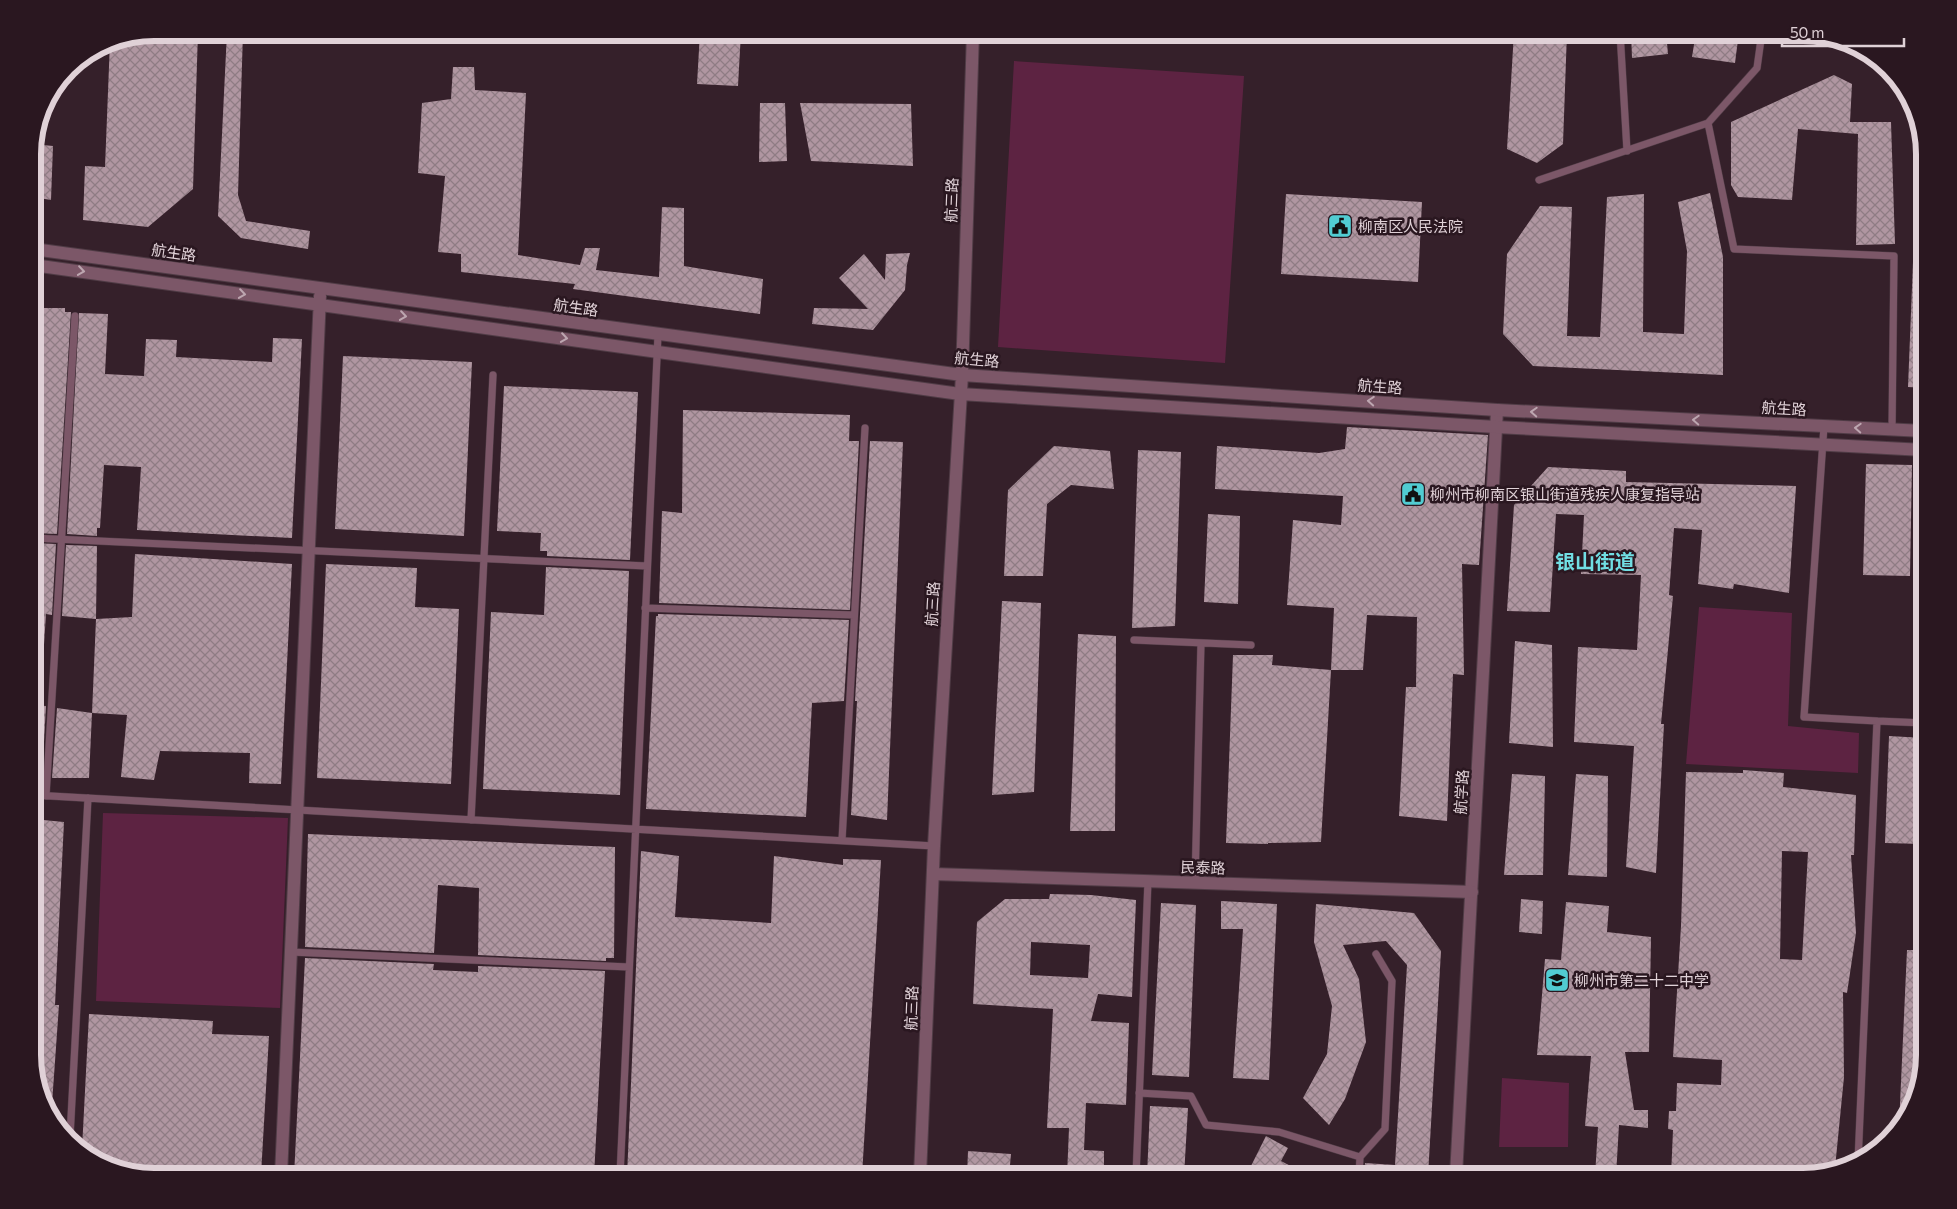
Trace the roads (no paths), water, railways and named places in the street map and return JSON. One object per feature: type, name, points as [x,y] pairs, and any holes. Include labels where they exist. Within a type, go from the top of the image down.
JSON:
[{"type":"street","name":"航三路","points":[[920,1168],[934,846],[962,375],[973,41]]},
{"type":"street","name":"航生路","points":[[41,251],[962,375],[1497,410],[1916,430]]},
{"type":"street","points":[[41,266],[960,394],[1496,427],[1916,450]]},
{"type":"street","points":[[281,1168],[320,288]]},
{"type":"street","name":"航学路","points":[[1456,1168],[1497,410]]},
{"type":"street","name":"民泰路","points":[[933,874],[1472,892]]},
{"type":"lane","points":[[1621,41],[1627,151]]},
{"type":"lane","points":[[1539,180],[1708,123],[1757,68],[1761,41]]},
{"type":"lane","points":[[1708,123],[1734,249],[1894,256],[1892,429]]},
{"type":"lane","points":[[46,796],[74,316]]},
{"type":"lane","points":[[620,1168],[658,335]]},
{"type":"lane","points":[[471,820],[493,375]]},
{"type":"lane","points":[[1824,426],[1804,718],[1916,722]]},
{"type":"lane","points":[[842,840],[865,428]]},
{"type":"lane","points":[[41,538],[647,566]]},
{"type":"lane","points":[[645,608],[854,615]]},
{"type":"lane","points":[[1134,640],[1252,645]]},
{"type":"lane","points":[[1195,883],[1201,643]]},
{"type":"lane","points":[[1858,1153],[1877,720]]},
{"type":"lane","points":[[41,796],[934,846]]},
{"type":"lane","points":[[70,1130],[88,798]]},
{"type":"lane","points":[[1136,1168],[1148,881]]},
{"type":"lane","points":[[291,952],[629,967]]},
{"type":"lane","points":[[1359,1168],[1360,1157],[1385,1129],[1392,981],[1376,954]]},
{"type":"lane","points":[[1139,1094],[1191,1096],[1206,1125],[1279,1132],[1360,1157]]},
{"type":"place","name":"柳南区人民法院","points":[[1340,226]]},
{"type":"place","name":"柳州市柳南区银山街道残疾人康复指导站","points":[[1413,494]]},
{"type":"place","name":"柳州市第二十二中学","points":[[1557,980]]},
{"type":"district","name":"银山街道","points":[[1595,561]]}]
